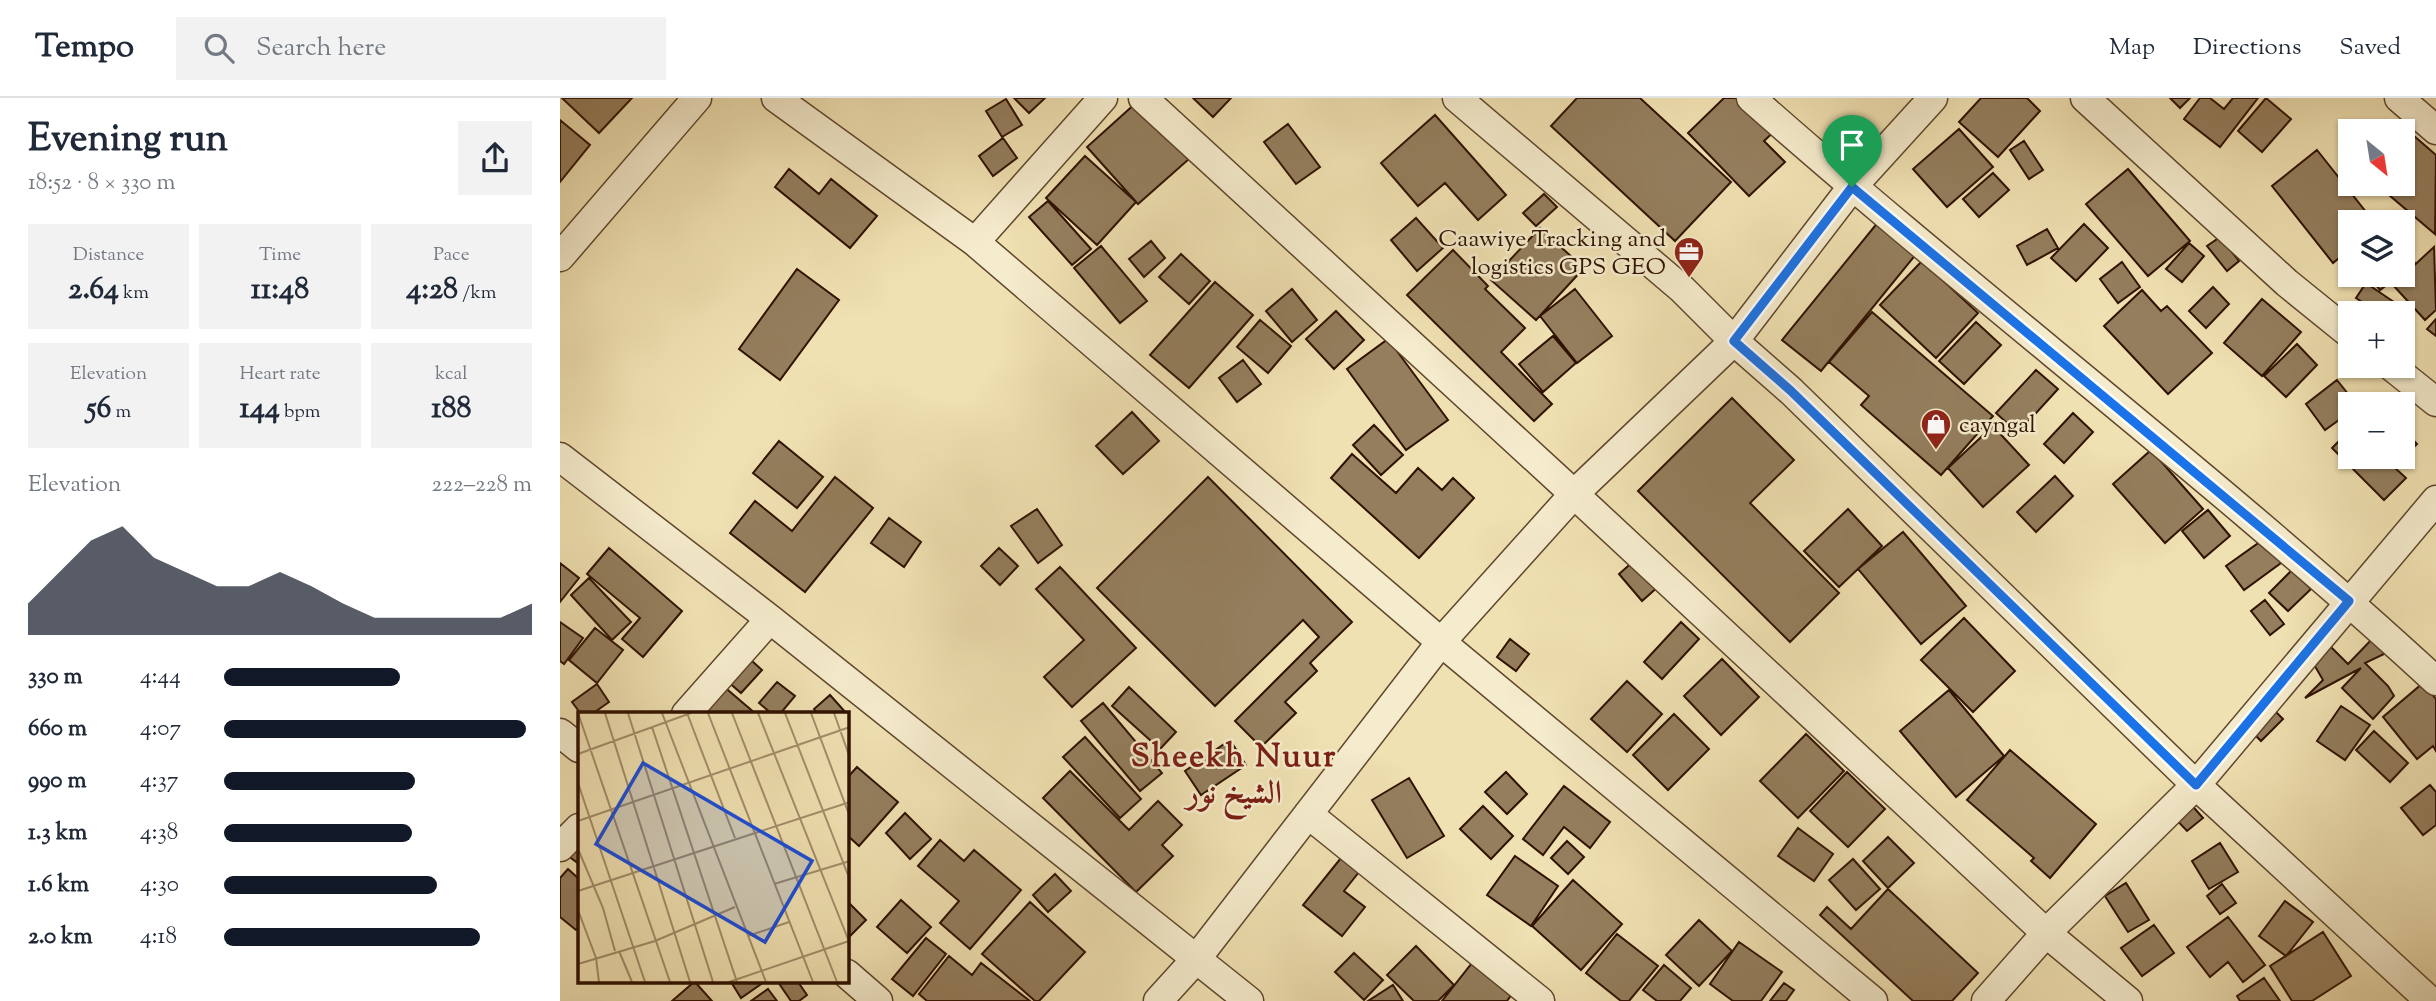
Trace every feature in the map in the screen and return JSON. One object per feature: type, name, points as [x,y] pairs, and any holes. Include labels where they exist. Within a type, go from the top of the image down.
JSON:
[{"type":"street","points":[[560,257],[697,98]]},
{"type":"street","points":[[776,98],[975,243],[1441,642],[1873,1001]]},
{"type":"street","points":[[975,243],[1103,98]]},
{"type":"street","points":[[1143,98],[2046,933],[2128,1001]]},
{"type":"street","points":[[1457,98],[1682,289],[1734,341],[1791,391],[2196,785],[2430,1001]]},
{"type":"street","points":[[1751,98],[1852,187],[2349,601],[2436,681]]},
{"type":"street","points":[[1158,1001],[1197,958],[1441,642],[1574,495],[1734,341],[1852,187],[1933,98]]},
{"type":"street","points":[[2085,98],[2287,283],[2338,324]]},
{"type":"street","points":[[2399,98],[2436,130]]},
{"type":"street","points":[[2405,378],[2436,402]]},
{"type":"street","points":[[560,457],[770,619],[1249,1001]]},
{"type":"street","points":[[1986,1001],[2046,933],[2196,785],[2436,500]]},
{"type":"street","points":[[688,712],[770,619]]},
{"type":"street","points":[[560,733],[578,747]]},
{"type":"street","points":[[1308,814],[1540,1001]]},
{"type":"street","points":[[560,847],[578,829]]},
{"type":"street","points":[[849,976],[878,1001]]},
{"type":"building","points":[[562,98],[632,98],[599,133]]},
{"type":"building","points":[[1014,98],[1045,98],[1029,113]]},
{"type":"building","points":[[1193,98],[1231,98],[1213,117]]},
{"type":"building","points":[[1577,98],[1640,98],[1731,182],[1675,241],[1551,126]]},
{"type":"building","points":[[1724,98],[1760,98],[1784,122],[1764,141],[1785,162],[1749,196],[1688,133]]},
{"type":"building","points":[[1981,98],[2027,98],[2040,111],[1998,157],[1959,122]]},
{"type":"building","points":[[2170,98],[2190,98],[2180,108]]},
{"type":"building","points":[[2200,98],[2210,98],[2224,109],[2233,98],[2258,98],[2220,147],[2184,119]]},
{"type":"building","points":[[2266,98],[2291,119],[2262,152],[2238,131]]},
{"type":"building","points":[[1006,99],[1022,125],[1002,137],[986,111]]},
{"type":"building","points":[[1137,102],[1189,159],[1138,204],[1087,147]]},
{"type":"building","points":[[1435,115],[1506,195],[1478,220],[1445,183],[1418,206],[1381,163]]},
{"type":"building","points":[[560,120],[590,145],[560,182]]},
{"type":"building","points":[[1288,124],[1320,167],[1296,184],[1264,142]]},
{"type":"building","points":[[1959,129],[1993,167],[1947,207],[1913,169]]},
{"type":"building","points":[[2415,137],[2436,155],[2435,234],[2415,217],[2415,210],[2407,210],[2390,196],[2415,196]]},
{"type":"building","points":[[1003,138],[1017,158],[993,176],[979,156]]},
{"type":"building","points":[[2024,141],[2043,170],[2029,179],[2010,150]]},
{"type":"building","points":[[2317,150],[2338,177],[2338,196],[2353,196],[2364,210],[2338,210],[2338,259],[2333,263],[2272,186]]},
{"type":"building","points":[[1085,156],[1136,202],[1097,245],[1046,198]]},
{"type":"building","points":[[789,169],[819,194],[831,179],[877,216],[850,248],[775,187]]},
{"type":"building","points":[[2128,169],[2190,241],[2148,276],[2086,204]]},
{"type":"building","points":[[1993,173],[2009,190],[1979,217],[1963,199]]},
{"type":"building","points":[[1544,194],[1557,207],[1536,226],[1523,213]]},
{"type":"building","points":[[1048,201],[1091,249],[1072,265],[1029,217]]},
{"type":"building","points":[[1416,218],[1443,248],[1417,271],[1391,240]]},
{"type":"building","points":[[1879,221],[1917,253],[1821,371],[1782,340]]},
{"type":"building","points":[[2084,224],[2108,248],[2076,281],[2051,258]]},
{"type":"building","points":[[1540,228],[1584,268],[1536,320],[1491,280]]},
{"type":"building","points":[[2047,229],[2058,248],[2027,265],[2017,246]]},
{"type":"building","points":[[2220,237],[2239,261],[2227,271],[2207,246]]},
{"type":"building","points":[[1151,241],[1165,258],[1144,277],[1129,259]]},
{"type":"building","points":[[2189,243],[2204,256],[2182,282],[2166,269]]},
{"type":"building","points":[[1101,246],[1147,301],[1120,323],[1074,268]]},
{"type":"building","points":[[2434,247],[2436,310],[2425,320],[2415,309],[2415,301],[2408,301],[2395,287],[2415,287],[2415,265]]},
{"type":"building","points":[[1453,250],[1488,286],[1485,289],[1525,328],[1501,352],[1552,404],[1534,421],[1407,295]]},
{"type":"building","points":[[1181,254],[1210,281],[1189,304],[1159,277]]},
{"type":"building","points":[[1922,261],[1978,313],[1936,358],[1880,305]]},
{"type":"building","points":[[2122,262],[2140,287],[2118,303],[2100,279]]},
{"type":"building","points":[[797,269],[839,300],[780,380],[739,349]]},
{"type":"building","points":[[1215,282],[1253,315],[1189,388],[1150,355]]},
{"type":"building","points":[[2213,287],[2229,304],[2206,328],[2189,311]]},
{"type":"building","points":[[2363,287],[2372,287],[2392,301],[2361,301],[2356,298]]},
{"type":"building","points":[[1292,289],[1317,320],[1292,342],[1266,311]]},
{"type":"building","points":[[1575,289],[1612,336],[1577,363],[1540,316]]},
{"type":"building","points":[[2142,290],[2161,311],[2167,306],[2212,353],[2168,394],[2104,326]]},
{"type":"building","points":[[2262,299],[2301,332],[2262,376],[2224,343]]},
{"type":"building","points":[[1336,311],[1364,340],[1334,369],[1306,339]]},
{"type":"building","points":[[1872,312],[1993,416],[1941,475],[1861,405],[1869,396],[1829,362]]},
{"type":"building","points":[[2436,319],[2436,336],[2427,329]]},
{"type":"building","points":[[1260,320],[1291,346],[1268,373],[1237,347]]},
{"type":"building","points":[[1976,322],[2001,345],[1964,384],[1939,361]]},
{"type":"building","points":[[1553,336],[1576,363],[1543,392],[1519,364]]},
{"type":"building","points":[[1388,339],[1448,420],[1406,450],[1347,369]]},
{"type":"building","points":[[2297,344],[2317,365],[2286,397],[2264,376]]},
{"type":"building","points":[[1243,360],[1261,384],[1237,402],[1219,378]]},
{"type":"building","points":[[2036,370],[2058,389],[2018,433],[1996,413]]},
{"type":"building","points":[[2337,380],[2346,392],[2338,392],[2338,421],[2325,430],[2306,404]]},
{"type":"building","points":[[1732,398],[1794,460],[1750,503],[1839,593],[1790,642],[1638,491]]},
{"type":"building","points":[[1132,412],[1159,441],[1123,474],[1096,446]]},
{"type":"building","points":[[2073,413],[2093,432],[2064,463],[2044,444]]},
{"type":"building","points":[[1374,425],[1403,455],[1381,475],[1353,445]]},
{"type":"building","points":[[1993,426],[2029,465],[1983,507],[1948,468]]},
{"type":"building","points":[[779,441],[823,477],[797,508],[753,473]]},
{"type":"building","points":[[2338,442],[2338,454],[2332,448]]},
{"type":"building","points":[[2151,450],[2203,509],[2165,543],[2113,484]]},
{"type":"building","points":[[1352,454],[1396,493],[1418,468],[1442,490],[1453,478],[1474,498],[1419,558],[1331,478]]},
{"type":"building","points":[[2353,469],[2396,469],[2406,478],[2384,500]]},
{"type":"building","points":[[2055,476],[2073,496],[2036,532],[2017,512]]},
{"type":"building","points":[[835,477],[873,508],[805,592],[730,533],[755,501],[792,531]]},
{"type":"building","points":[[1208,477],[1352,622],[1310,663],[1317,671],[1285,702],[1296,713],[1261,747],[1235,721],[1319,637],[1303,620],[1215,706],[1097,588]]},
{"type":"building","points":[[1037,509],[1062,545],[1038,563],[1011,526]]},
{"type":"building","points":[[1848,509],[1882,546],[1839,587],[1804,551]]},
{"type":"building","points":[[2208,510],[2230,536],[2204,558],[2182,531]]},
{"type":"building","points":[[889,518],[921,542],[904,567],[871,543]]},
{"type":"building","points":[[1903,532],[1966,606],[1921,644],[1858,569]]},
{"type":"building","points":[[2264,539],[2281,563],[2244,590],[2226,566]]},
{"type":"building","points":[[609,548],[682,611],[643,657],[622,639],[640,618],[587,574]]},
{"type":"building","points":[[999,548],[1018,566],[1000,585],[981,566]]},
{"type":"building","points":[[1636,559],[1659,586],[1642,601],[1619,574]]},
{"type":"building","points":[[560,563],[579,578],[560,602]]},
{"type":"building","points":[[1060,567],[1136,648],[1072,707],[1044,677],[1084,640],[1036,589]]},
{"type":"building","points":[[2292,570],[2311,589],[2288,611],[2269,593]]},
{"type":"building","points":[[589,578],[631,622],[612,640],[571,595]]},
{"type":"building","points":[[2265,600],[2284,624],[2270,635],[2251,611]]},
{"type":"building","points":[[1964,618],[2015,671],[1973,712],[1921,660]]},
{"type":"building","points":[[560,622],[583,638],[564,664],[560,661]]},
{"type":"building","points":[[1681,622],[1699,639],[1662,679],[1644,662]]},
{"type":"building","points":[[595,628],[623,650],[597,683],[569,660]]},
{"type":"building","points":[[2375,636],[2384,654],[2365,663],[2394,696],[2373,719],[2342,688],[2361,668],[2305,698],[2323,680],[2309,656],[2329,645],[2348,664]]},
{"type":"building","points":[[1510,639],[1529,654],[1516,671],[1497,657]]},
{"type":"building","points":[[741,651],[762,670],[741,693],[720,675]]},
{"type":"building","points":[[1722,659],[1759,697],[1721,735],[1684,696]]},
{"type":"building","points":[[1627,681],[1662,714],[1627,752],[1591,719]]},
{"type":"building","points":[[777,682],[795,696],[782,712],[770,712],[759,703]]},
{"type":"building","points":[[2423,683],[2436,699],[2436,751],[2433,746],[2417,759],[2383,717]]},
{"type":"building","points":[[597,684],[609,702],[595,712],[580,712],[572,702]]},
{"type":"building","points":[[722,685],[754,712],[702,712]]},
{"type":"building","points":[[1129,687],[1176,732],[1160,749],[1112,706]]},
{"type":"building","points":[[1949,690],[2004,756],[1956,797],[1900,731]]},
{"type":"building","points":[[830,695],[845,712],[816,712],[814,709]]},
{"type":"building","points":[[2260,696],[2283,719],[2261,741],[2238,718]]},
{"type":"building","points":[[1103,703],[1162,773],[1140,791],[1081,721]]},
{"type":"building","points":[[2341,706],[2370,725],[2345,760],[2317,741]]},
{"type":"building","points":[[1674,714],[1709,749],[1668,790],[1633,755]]},
{"type":"building","points":[[2374,731],[2408,763],[2390,782],[2356,750]]},
{"type":"building","points":[[1806,734],[1844,771],[1798,818],[1760,781]]},
{"type":"building","points":[[1085,737],[1141,799],[1120,818],[1063,757]]},
{"type":"building","points":[[1230,740],[1246,765],[1201,795],[1185,771]]},
{"type":"building","points":[[2010,750],[2096,824],[2050,878],[2031,861],[2034,858],[1967,800]]},
{"type":"building","points":[[857,767],[898,802],[859,846],[849,837],[849,776]]},
{"type":"building","points":[[1070,771],[1129,830],[1158,801],[1182,825],[1162,845],[1173,856],[1136,892],[1043,798]]},
{"type":"building","points":[[1506,772],[1527,794],[1507,814],[1485,792]]},
{"type":"building","points":[[1847,772],[1885,809],[1848,847],[1810,811]]},
{"type":"building","points":[[1409,778],[1444,836],[1407,858],[1372,800]]},
{"type":"building","points":[[2430,785],[2436,792],[2436,825],[2423,835],[2401,808]]},
{"type":"building","points":[[1564,786],[1610,822],[1590,848],[1564,827],[1543,855],[1523,839]]},
{"type":"building","points":[[2187,800],[2203,818],[2187,831],[2171,814]]},
{"type":"building","points":[[1483,806],[1513,836],[1491,859],[1460,829]]},
{"type":"building","points":[[905,813],[931,839],[910,859],[886,833]]},
{"type":"building","points":[[1798,828],[1833,854],[1814,881],[1778,856]]},
{"type":"building","points":[[1888,837],[1914,863],[1888,888],[1863,861]]},
{"type":"building","points":[[578,840],[578,863],[567,855]]},
{"type":"building","points":[[940,840],[964,861],[974,850],[1021,890],[970,949],[940,923],[959,901],[918,866]]},
{"type":"building","points":[[1567,841],[1584,857],[1568,874],[1551,858]]},
{"type":"building","points":[[2220,843],[2238,872],[2209,889],[2192,861]]},
{"type":"building","points":[[1515,856],[1558,886],[1531,926],[1487,895]]},
{"type":"building","points":[[1341,858],[1359,872],[1344,891],[1365,907],[1342,936],[1303,905]]},
{"type":"building","points":[[1853,859],[1880,889],[1856,910],[1829,880]]},
{"type":"building","points":[[568,869],[578,878],[576,930],[560,917],[560,878]]},
{"type":"building","points":[[1055,874],[1071,891],[1048,912],[1033,895]]},
{"type":"building","points":[[1573,880],[1622,924],[1581,970],[1532,926]]},
{"type":"building","points":[[2126,883],[2149,920],[2128,932],[2105,896]]},
{"type":"building","points":[[2222,884],[2236,903],[2220,914],[2207,896]]},
{"type":"building","points":[[1888,889],[1978,973],[1952,1001],[1913,1001],[1820,915],[1827,907],[1851,929]]},
{"type":"building","points":[[901,900],[931,927],[907,953],[877,927]]},
{"type":"building","points":[[2285,901],[2313,922],[2286,956],[2259,936]]},
{"type":"building","points":[[1030,902],[1085,952],[1039,1001],[1035,1001],[982,954]]},
{"type":"building","points":[[849,903],[866,920],[849,937]]},
{"type":"building","points":[[2228,917],[2265,965],[2243,982],[2228,962],[2210,977],[2187,947]]},
{"type":"building","points":[[1699,920],[1732,951],[1699,986],[1666,955]]},
{"type":"building","points":[[2154,925],[2174,953],[2142,976],[2121,948]]},
{"type":"building","points":[[2323,932],[2351,976],[2312,1001],[2292,1001],[2270,966]]},
{"type":"building","points":[[1617,934],[1658,966],[1629,1001],[1621,1001],[1586,973]]},
{"type":"building","points":[[926,938],[946,954],[913,996],[892,979]]},
{"type":"building","points":[[1739,942],[1782,972],[1761,1001],[1733,1001],[1710,984]]},
{"type":"building","points":[[1416,946],[1454,985],[1438,1001],[1414,1001],[1387,975]]},
{"type":"building","points":[[1354,953],[1383,980],[1364,1000],[1335,972]]},
{"type":"building","points":[[949,956],[972,975],[981,963],[1030,1001],[927,1001],[919,994]]},
{"type":"building","points":[[1472,963],[1512,994],[1507,1001],[1442,1001]]},
{"type":"building","points":[[1664,965],[1691,988],[1680,1001],[1657,1001],[1643,990]]},
{"type":"building","points":[[2264,978],[2280,1001],[2240,1001],[2237,996]]},
{"type":"building","points":[[1784,983],[1794,990],[1786,1001],[1770,1001]]},
{"type":"building","points":[[692,984],[697,984],[712,1001],[672,1001]]},
{"type":"building","points":[[732,984],[761,984],[741,998]]},
{"type":"building","points":[[779,984],[799,984],[807,995],[799,1001],[791,1001]]},
{"type":"building","points":[[1393,985],[1403,1001],[1368,1001]]},
{"type":"building","points":[[768,989],[777,1001],[751,1001]]},
{"type":"place","name":"Caawiye Tracking and logistics GPS GEO","points":[[1689,279]]},
{"type":"place","name":"cayngal","points":[[1936,451]]},
{"type":"district","name":"Sheekh Nuur الشيخ نور","points":[[1234,774]]},
{"type":"route","points":[[1852,187],[2349,601],[2196,785],[1791,391],[1734,341],[1852,187]]}]
